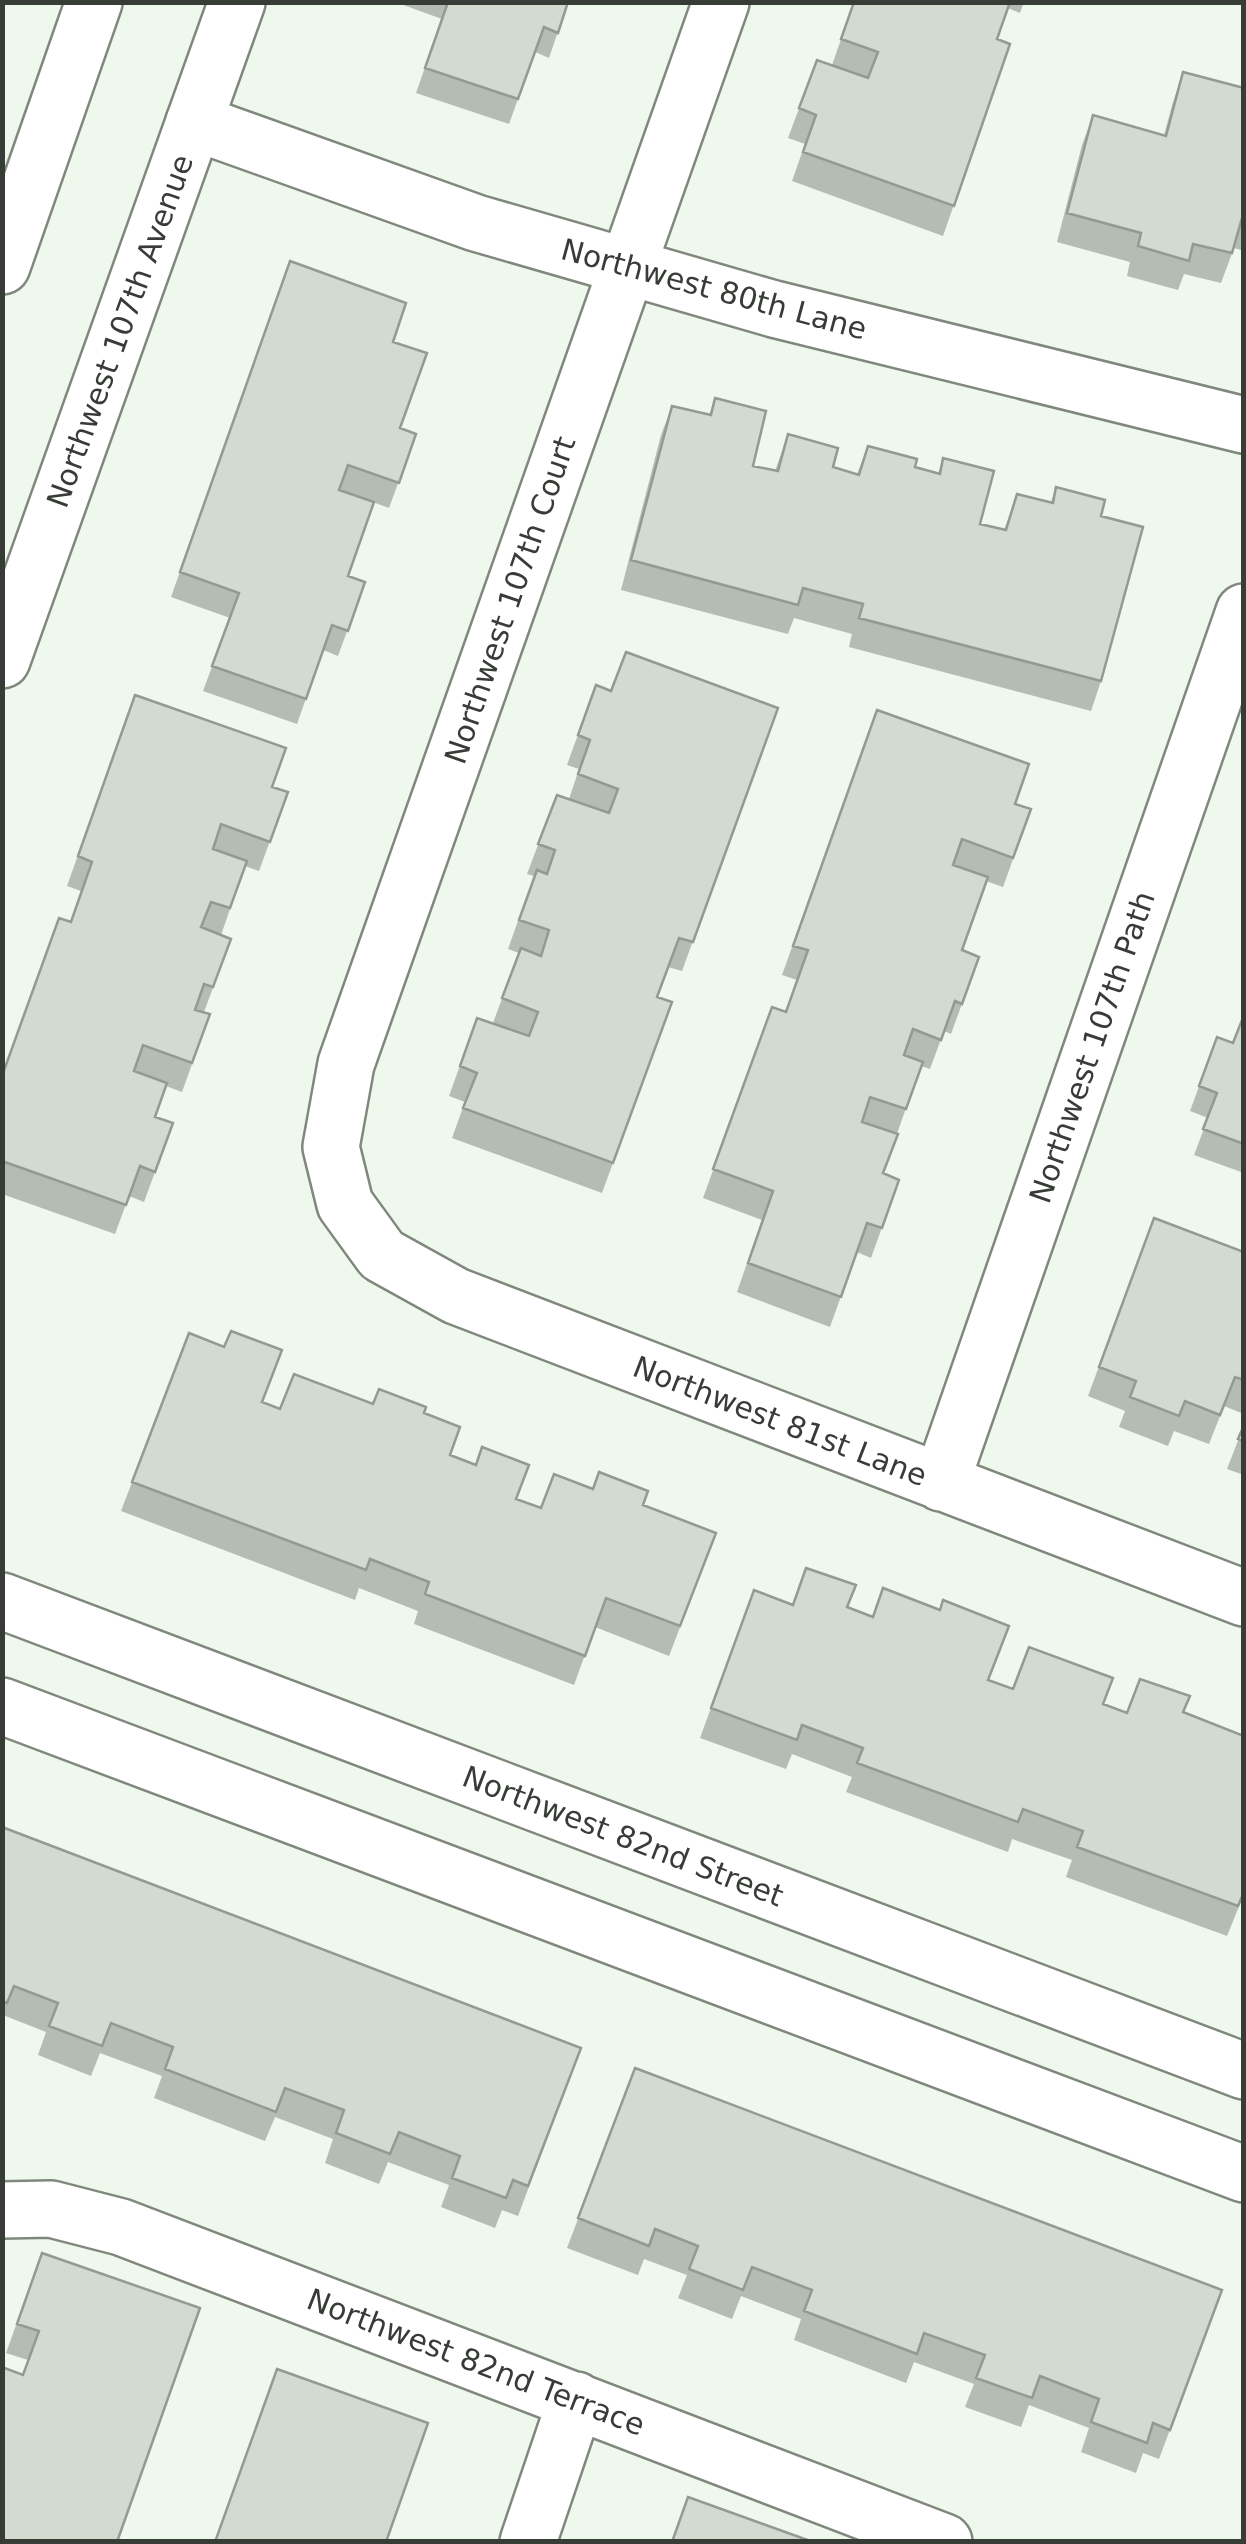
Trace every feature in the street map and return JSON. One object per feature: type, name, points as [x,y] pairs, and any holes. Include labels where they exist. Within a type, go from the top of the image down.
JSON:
[{"type":"street","points":[[2,266],[94,2]]},
{"type":"street","name":"Northwest 107th Avenue","points":[[2,660],[237,2]]},
{"type":"street","name":"Northwest 107th Court","points":[[344,1204],[330,1147],[346,1064],[721,2]]},
{"type":"street","name":"Northwest 80th Lane","points":[[194,122],[476,223],[774,309],[1244,425]]},
{"type":"street","name":"Northwest 107th Path","points":[[941,1483],[1244,612]]},
{"type":"street","name":"Northwest 81st Lane","points":[[344,1204],[382,1255],[456,1296],[1244,1598]]},
{"type":"street","name":"Northwest 82nd Street","points":[[2,1601],[1244,2071]]},
{"type":"street","points":[[2,1706],[1244,2174]]},
{"type":"street","name":"Northwest 82nd Terrace","points":[[2,2210],[50,2209],[121,2227],[944,2542]]},
{"type":"street","points":[[528,2542],[576,2400]]},
{"type":"building","points":[[448,2],[568,2],[558,33],[544,27],[518,99],[425,68]]},
{"type":"building","points":[[854,2],[1010,2],[997,39],[1010,44],[954,206],[803,152],[816,115],[799,108],[817,60],[868,78],[878,52],[841,39]]},
{"type":"building","points":[[1183,72],[1244,88],[1244,218],[1232,253],[1193,244],[1189,261],[1138,246],[1141,233],[1067,213],[1093,115],[1166,136]]},
{"type":"building","points":[[290,261],[406,303],[393,342],[427,353],[400,428],[416,434],[399,483],[348,465],[339,490],[374,502],[348,576],[365,582],[348,631],[332,625],[306,699],[212,666],[239,593],[180,572]]},
{"type":"building","points":[[715,398],[766,411],[753,466],[778,471],[788,434],[838,448],[833,467],[859,475],[868,446],[917,459],[915,467],[940,474],[943,458],[994,471],[980,524],[1006,530],[1017,494],[1053,503],[1056,487],[1105,500],[1101,516],[1143,527],[1101,681],[859,618],[863,604],[803,588],[798,605],[631,560],[672,406],[711,415]]},
{"type":"building","points":[[626,652],[778,708],[693,942],[679,938],[657,997],[672,1002],[613,1163],[463,1108],[477,1073],[460,1066],[477,1018],[529,1036],[538,1012],[502,998],[521,948],[541,956],[549,930],[519,920],[537,870],[547,874],[555,850],[538,844],[557,795],[609,813],[618,789],[578,774],[590,740],[578,735],[596,685],[611,691]]},
{"type":"building","points":[[135,695],[286,748],[272,787],[288,792],[270,842],[221,824],[213,849],[247,861],[230,908],[211,902],[201,927],[231,939],[213,987],[204,984],[195,1010],[210,1014],[192,1063],[143,1045],[134,1071],[167,1083],[155,1117],[173,1123],[155,1172],[140,1166],[126,1205],[2,1161],[2,1076],[59,918],[71,922],[92,862],[78,856]]},
{"type":"building","points":[[877,710],[1029,764],[1015,804],[1031,809],[1013,858],[962,839],[953,865],[988,877],[962,950],[979,957],[962,1004],[955,1001],[941,1040],[913,1029],[904,1055],[923,1062],[906,1109],[870,1097],[862,1122],[898,1134],[883,1173],[899,1180],[882,1228],[867,1223],[841,1297],[748,1263],[773,1191],[713,1169],[772,1007],[786,1012],[808,950],[793,946]]},
{"type":"building","points":[[1244,1015],[1244,1144],[1203,1129],[1217,1093],[1199,1086],[1217,1037],[1233,1043]]},
{"type":"building","points":[[1154,1218],[1244,1252],[1244,1380],[1235,1377],[1220,1415],[1185,1401],[1179,1416],[1130,1397],[1136,1381],[1099,1367]]},
{"type":"building","points":[[231,1331],[282,1350],[262,1402],[280,1409],[294,1374],[373,1404],[379,1389],[426,1407],[424,1413],[460,1427],[450,1455],[476,1465],[482,1447],[529,1465],[516,1499],[541,1508],[554,1474],[593,1489],[599,1472],[648,1491],[643,1505],[716,1533],[680,1626],[606,1598],[585,1656],[425,1594],[429,1582],[370,1559],[366,1570],[132,1482],[189,1333],[224,1347]]},
{"type":"building","points":[[806,1568],[856,1585],[847,1607],[873,1617],[883,1588],[940,1610],[943,1600],[1009,1626],[988,1680],[1013,1689],[1029,1647],[1113,1678],[1103,1704],[1127,1713],[1140,1679],[1190,1696],[1183,1712],[1244,1736],[1244,1892],[1238,1906],[1077,1847],[1083,1831],[1023,1809],[1018,1822],[857,1763],[863,1748],[802,1725],[797,1740],[711,1708],[754,1590],[793,1605]]},
{"type":"building","points":[[2,1827],[581,2048],[528,2186],[513,2180],[506,2198],[452,2178],[460,2156],[399,2132],[390,2154],[336,2133],[344,2110],[285,2088],[276,2112],[165,2069],[173,2047],[111,2023],[102,2046],[49,2026],[58,2003],[14,1986],[7,2003],[2,2001]]},
{"type":"building","points":[[635,2068],[1222,2290],[1170,2430],[1153,2423],[1147,2443],[1091,2422],[1099,2399],[1040,2376],[1032,2398],[976,2378],[985,2355],[924,2333],[917,2354],[804,2311],[812,2290],[752,2267],[743,2290],[689,2269],[698,2246],[655,2229],[649,2246],[578,2218]]},
{"type":"building","points":[[42,2253],[200,2308],[117,2542],[2,2542],[2,2367],[23,2375],[39,2331],[17,2324]]},
{"type":"building","points":[[277,2369],[428,2423],[386,2542],[215,2542]]},
{"type":"building","points":[[688,2497],[813,2542],[672,2542]]}]
